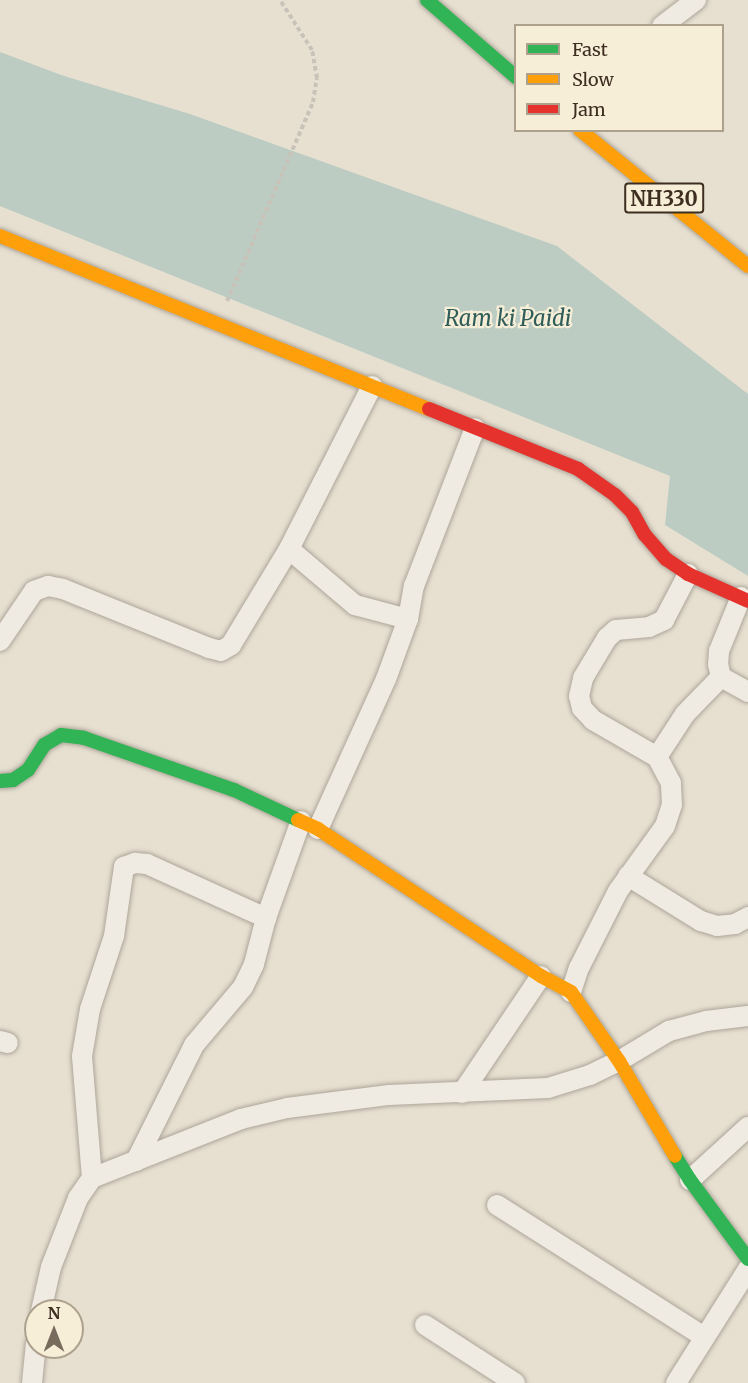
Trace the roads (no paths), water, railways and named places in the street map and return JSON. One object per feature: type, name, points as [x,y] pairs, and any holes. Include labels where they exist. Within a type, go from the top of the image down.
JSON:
[{"type":"main road","points":[[427,0],[514,75]]},
{"type":"main road","name":"NH330","points":[[582,132],[748,267]]},
{"type":"main road","points":[[0,236],[578,469],[615,495],[632,512],[645,535],[666,559],[688,574],[745,599]]},
{"type":"main road","points":[[0,781],[13,780],[28,770],[44,745],[61,735],[84,738],[234,790],[310,825],[541,976],[571,992],[619,1061],[690,1180],[748,1259]]},
{"type":"street","points":[[665,24],[696,0]]},
{"type":"street","points":[[0,641],[33,591],[48,586],[63,589],[209,648],[221,651],[231,645],[289,549],[372,386]]},
{"type":"street","points":[[136,1161],[194,1045],[243,987],[254,964],[266,918],[310,825],[386,679],[408,619],[414,586],[475,428]]},
{"type":"street","points":[[289,549],[356,605],[408,619]]},
{"type":"street","points":[[571,992],[579,968],[628,876],[665,826],[672,805],[671,783],[657,758],[593,720],[582,708],[579,696],[583,678],[607,638],[616,630],[649,627],[664,620],[688,574]]},
{"type":"street","points":[[745,599],[719,651],[718,664],[721,677],[748,692]]},
{"type":"street","points":[[657,758],[685,714],[721,677]]},
{"type":"street","points":[[92,1178],[82,1056],[90,1009],[114,936],[123,867],[135,863],[147,864],[266,918]]},
{"type":"street","points":[[628,876],[701,921],[717,926],[735,924],[748,917]]},
{"type":"street","points":[[462,1094],[541,976]]},
{"type":"street","points":[[44,1299],[51,1267],[78,1198],[92,1178],[241,1119],[287,1108],[389,1095],[462,1094],[548,1088],[590,1075],[619,1061],[669,1031],[706,1021],[748,1016]]},
{"type":"street","points":[[690,1180],[748,1127]]},
{"type":"street","points":[[497,1205],[704,1337]]},
{"type":"street","points":[[676,1383],[748,1269]]},
{"type":"street","points":[[425,1325],[515,1383]]},
{"type":"street","points":[[32,1383],[34,1359]]},
{"type":"water","name":"Ram ki Paidi","points":[[0,52],[64,76],[190,114],[557,246],[748,394],[748,576],[665,525],[670,476],[0,206]]}]
